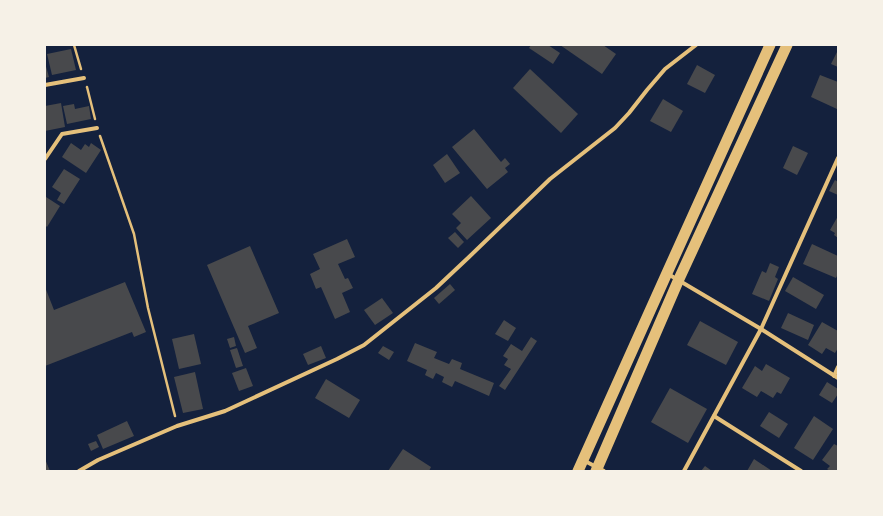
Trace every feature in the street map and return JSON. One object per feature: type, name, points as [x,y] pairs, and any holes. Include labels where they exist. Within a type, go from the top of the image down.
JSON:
[{"type":"highway","points":[[578,471],[770,45]]},
{"type":"highway","points":[[600,470],[679,280],[787,45]]},
{"type":"street","points":[[79,471],[98,460],[177,426],[225,411],[364,345],[436,288],[550,179],[614,128],[629,113],[665,69],[696,45]]},
{"type":"street","points":[[45,85],[84,78]]},
{"type":"street","points":[[45,159],[62,134],[97,128]]},
{"type":"street","points":[[684,471],[761,329],[838,158]]},
{"type":"street","points":[[667,273],[761,329],[836,377],[838,367]]},
{"type":"street","points":[[714,416],[801,471]]},
{"type":"street","points":[[583,460],[600,470]]},
{"type":"path","points":[[74,45],[97,128],[134,234],[148,308],[177,426]]},
{"type":"building","points":[[531,45],[548,45],[560,53],[553,64],[529,48]]},
{"type":"building","points":[[560,45],[603,45],[616,54],[602,74]]},
{"type":"building","points":[[71,49],[76,70],[52,75],[47,54]]},
{"type":"building","points":[[838,50],[838,67],[831,64]]},
{"type":"building","points":[[45,63],[49,77],[45,78]]},
{"type":"building","points":[[697,65],[715,75],[705,93],[687,84]]},
{"type":"building","points":[[530,69],[578,114],[561,133],[513,88]]},
{"type":"building","points":[[820,75],[838,82],[837,109],[811,97]]},
{"type":"building","points":[[663,99],[683,111],[671,132],[650,121]]},
{"type":"building","points":[[61,103],[65,127],[45,131],[45,106]]},
{"type":"building","points":[[74,104],[75,109],[89,106],[91,119],[67,124],[63,106]]},
{"type":"building","points":[[474,129],[501,162],[505,158],[510,164],[505,168],[508,172],[487,189],[452,147]]},
{"type":"building","points":[[71,143],[81,150],[85,144],[89,147],[91,143],[101,150],[86,173],[62,157]]},
{"type":"building","points":[[793,146],[808,153],[797,175],[783,168]]},
{"type":"building","points":[[447,154],[460,173],[445,183],[433,165]]},
{"type":"building","points":[[64,169],[80,179],[64,204],[57,200],[61,193],[52,187]]},
{"type":"building","points":[[835,180],[838,182],[838,195],[829,191]]},
{"type":"building","points":[[471,196],[491,218],[467,240],[456,228],[461,223],[452,214]]},
{"type":"building","points":[[46,197],[60,206],[47,227],[45,225]]},
{"type":"building","points":[[838,216],[838,238],[834,235],[835,233],[830,230]]},
{"type":"building","points":[[455,232],[464,242],[458,248],[448,238]]},
{"type":"building","points":[[347,239],[355,257],[338,264],[345,279],[348,278],[353,288],[342,293],[350,312],[335,319],[321,287],[316,289],[310,274],[320,269],[313,254]]},
{"type":"building","points":[[812,244],[838,256],[838,274],[836,278],[803,264]]},
{"type":"building","points":[[250,246],[279,313],[248,326],[257,348],[245,353],[207,265]]},
{"type":"building","points":[[770,263],[779,267],[775,277],[778,279],[769,301],[752,294],[762,271],[766,273]]},
{"type":"building","points":[[793,277],[824,295],[816,309],[785,291]]},
{"type":"building","points":[[125,282],[146,332],[134,337],[132,332],[45,366],[45,287],[54,310]]},
{"type":"building","points":[[450,284],[455,290],[439,304],[434,298]]},
{"type":"building","points":[[382,298],[393,313],[375,325],[364,310]]},
{"type":"building","points":[[788,313],[814,325],[808,340],[781,328]]},
{"type":"building","points":[[504,320],[516,328],[508,341],[495,334]]},
{"type":"building","points":[[700,321],[738,342],[726,365],[687,345]]},
{"type":"building","points":[[822,322],[838,331],[838,348],[835,353],[826,348],[822,354],[808,345]]},
{"type":"building","points":[[194,334],[201,364],[179,369],[172,339]]},
{"type":"building","points":[[234,337],[236,346],[230,348],[227,339]]},
{"type":"building","points":[[531,337],[537,341],[505,390],[499,386],[511,369],[504,365],[508,359],[503,356],[511,344],[522,351]]},
{"type":"building","points":[[415,343],[437,352],[434,358],[449,364],[452,359],[462,363],[460,369],[494,383],[489,396],[455,381],[452,387],[442,382],[444,377],[436,373],[433,379],[425,375],[427,370],[407,361]]},
{"type":"building","points":[[321,346],[326,358],[308,365],[303,354]]},
{"type":"building","points":[[383,346],[394,352],[389,360],[378,353]]},
{"type":"building","points":[[237,348],[243,366],[236,368],[230,350]]},
{"type":"building","points":[[766,364],[790,378],[781,394],[777,392],[773,398],[761,391],[757,397],[742,388],[755,366],[762,371]]},
{"type":"building","points":[[246,368],[253,386],[239,391],[232,373]]},
{"type":"building","points":[[195,372],[203,409],[183,413],[174,377]]},
{"type":"building","points":[[326,379],[360,400],[349,418],[315,398]]},
{"type":"building","points":[[827,382],[838,389],[838,394],[832,403],[819,395]]},
{"type":"building","points":[[670,388],[707,409],[688,443],[651,422]]},
{"type":"building","points":[[769,412],[788,424],[779,438],[760,426]]},
{"type":"building","points":[[814,416],[833,429],[813,460],[794,448]]},
{"type":"building","points":[[127,421],[134,436],[103,449],[97,435]]},
{"type":"building","points":[[96,441],[99,447],[91,451],[88,444]]},
{"type":"building","points":[[834,444],[838,446],[838,471],[830,471],[827,469],[830,466],[822,460]]},
{"type":"building","points":[[403,449],[431,467],[429,471],[388,471]]},
{"type":"building","points":[[45,459],[50,471],[45,471]]},
{"type":"building","points":[[754,459],[772,471],[747,471]]},
{"type":"building","points":[[705,466],[712,471],[701,471]]}]
